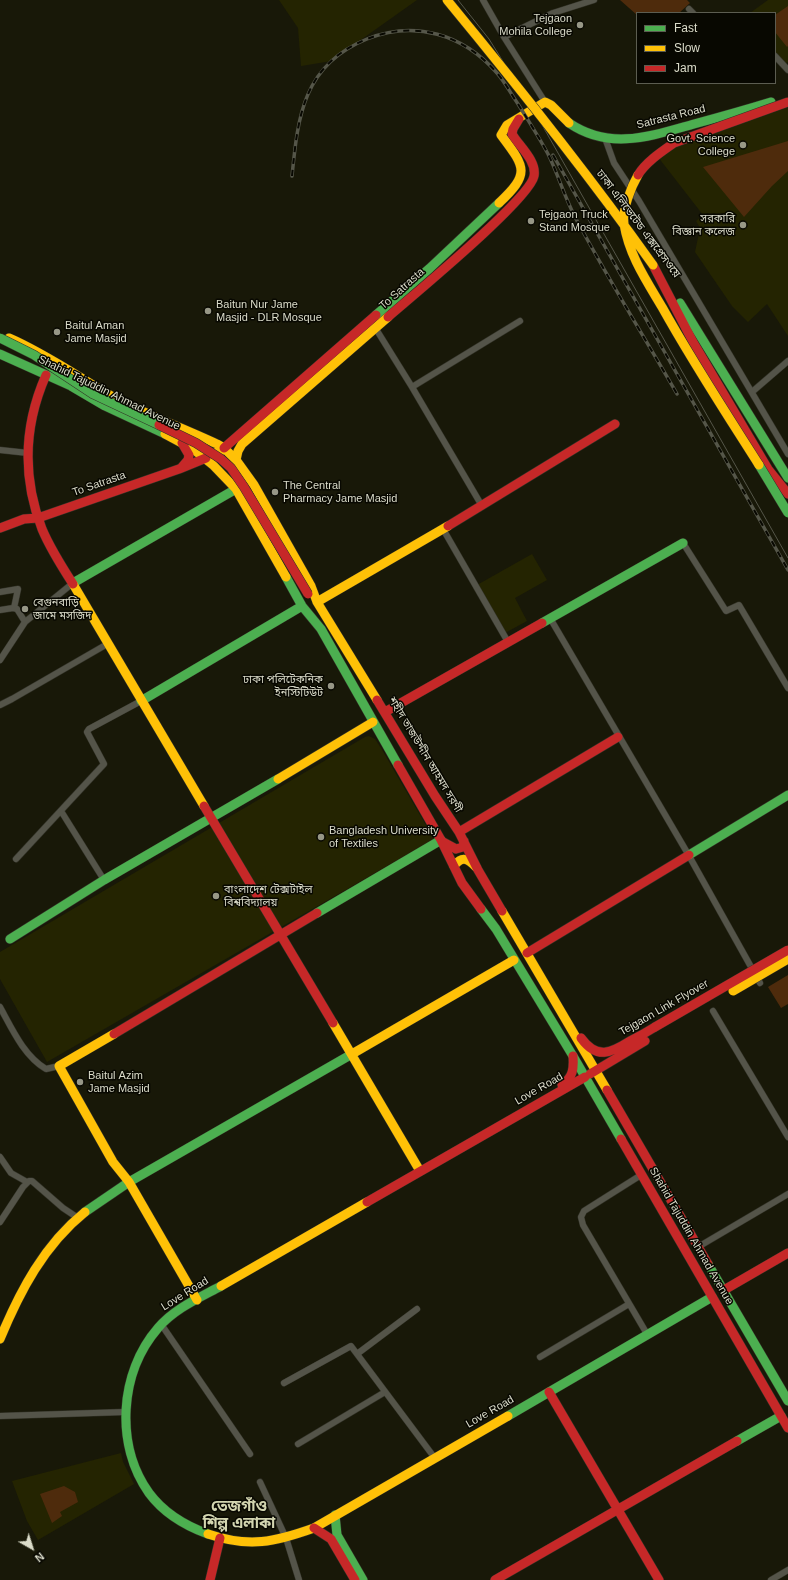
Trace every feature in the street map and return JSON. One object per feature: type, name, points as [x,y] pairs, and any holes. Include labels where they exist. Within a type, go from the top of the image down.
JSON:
[{"type":"main road","name":"ঢাকা এলিভেটেড এক্সপ্রেসওয়ে","points":[[447,0],[501,66],[620,219],[653,265],[694,324],[788,478]]},
{"type":"main road","name":"Satrasta Road","points":[[545,102],[551,104],[564,119],[579,130],[605,138],[630,138],[656,134],[788,97]]},
{"type":"main road","points":[[218,469],[216,458],[224,448],[372,325],[510,193],[520,178],[522,171],[520,164],[501,135],[505,127],[545,102]]},
{"type":"main road","points":[[788,102],[694,135],[674,143],[662,151],[642,169],[632,186],[624,215],[624,223],[629,245],[639,267],[673,327],[788,514]]},
{"type":"main road","points":[[519,119],[513,129],[512,134],[533,165],[534,175],[530,185],[520,178]]},
{"type":"main road","name":"To Satrasta","points":[[233,485],[236,460],[238,451],[242,444],[372,325],[485,231],[530,185]]},
{"type":"main road","points":[[478,224],[485,231]]},
{"type":"main road","points":[[653,265],[697,349],[772,476],[788,494]]},
{"type":"main road","name":"Shahid Tajuddin Ahmad Avenue","points":[[0,334],[30,347],[52,359],[83,380],[116,398],[224,448],[236,460]]},
{"type":"main road","points":[[0,338],[34,355],[94,394],[196,443],[221,459],[240,479],[301,584],[308,594],[317,602],[482,506],[614,424]]},
{"type":"main road","points":[[0,347],[42,366],[71,386]]},
{"type":"main road","name":"Shahid Tajuddin Ahmad Avenue","points":[[0,354],[71,386],[105,406],[182,443],[206,458],[233,485]]},
{"type":"main road","points":[[46,376],[33,406],[30,421],[28,453],[29,481],[33,500],[38,518],[47,539],[109,643],[141,701],[212,818],[420,1171]]},
{"type":"main road","points":[[196,451],[205,439]]},
{"type":"main road","points":[[179,469],[186,463],[190,455],[182,443]]},
{"type":"main road","name":"To Satrasta","points":[[0,528],[22,519],[38,518],[179,469],[206,458],[224,448]]},
{"type":"main road","name":"শহীদ তাজউদ্দীন আহমদ সরণী","points":[[236,460],[254,485],[311,586],[317,602],[435,796],[459,832],[478,870],[788,1401]]},
{"type":"main road","points":[[73,583],[223,496],[233,485],[302,606],[321,629],[442,840],[462,883],[496,929],[573,1056],[573,1071],[570,1079],[534,1100],[524,1112]]},
{"type":"main road","points":[[22,519],[30,511],[33,500]]},
{"type":"main road","points":[[385,712],[683,543]]},
{"type":"main road","points":[[141,701],[302,606]]},
{"type":"main road","points":[[10,939],[104,880],[212,818],[373,722]]},
{"type":"main road","points":[[459,832],[618,737]]},
{"type":"main road","points":[[527,953],[688,854],[788,795]]},
{"type":"main road","points":[[442,840],[447,845],[456,849],[463,847],[464,841]]},
{"type":"main road","points":[[197,1300],[129,1182],[114,1162],[58,1066],[442,840]]},
{"type":"main road","points":[[454,866],[459,860],[463,859],[471,862],[478,870]]},
{"type":"main road","name":"Tejgaon Link Flyover","points":[[593,1067],[788,950]]},
{"type":"main road","name":"Tejgaon Link Flyover","points":[[656,1030],[788,959]]},
{"type":"main road","points":[[0,1339],[2,1330],[28,1278],[46,1254],[78,1218],[129,1182],[352,1055],[514,960]]},
{"type":"main road","points":[[561,1012],[568,1015],[582,1040],[590,1048],[614,1055],[609,1063],[602,1082]]},
{"type":"main road","name":"Shahid Tajuddin Ahmad Avenue","points":[[573,1056],[788,1428]]},
{"type":"main road","points":[[585,1077],[593,1067]]},
{"type":"main road","name":"Love Road","points":[[585,1077],[197,1300],[180,1308],[161,1324],[144,1348],[135,1366],[126,1397],[130,1452],[136,1471],[144,1486],[159,1504],[176,1519],[220,1538],[247,1543],[286,1538],[314,1528],[712,1297]]},
{"type":"main road","points":[[632,1159],[642,1152]]},
{"type":"main road","points":[[724,1290],[788,1253]]},
{"type":"main road","points":[[549,1392],[658,1580]]},
{"type":"main road","points":[[495,1580],[780,1416]]},
{"type":"main road","points":[[335,1515],[334,1537],[355,1580]]},
{"type":"main road","points":[[314,1528],[334,1537],[363,1580]]},
{"type":"main road","points":[[210,1580],[220,1538]]},
{"type":"street","points":[[504,37],[553,13],[594,0]]},
{"type":"street","points":[[486,1],[504,37],[545,102]]},
{"type":"street","points":[[776,57],[788,70]]},
{"type":"street","points":[[605,138],[614,163],[639,201],[788,454]]},
{"type":"street","points":[[412,387],[520,322]]},
{"type":"street","points":[[372,325],[412,387],[482,506]]},
{"type":"street","points":[[752,392],[788,361]]},
{"type":"street","points":[[0,450],[28,453]]},
{"type":"street","points":[[443,529],[508,642]]},
{"type":"street","points":[[683,543],[726,611],[739,605],[788,688]]},
{"type":"street","points":[[0,660],[25,622],[73,583]]},
{"type":"street","points":[[0,592],[18,589],[14,608]]},
{"type":"street","points":[[0,610],[17,609],[25,622]]},
{"type":"street","points":[[550,618],[618,737],[688,854],[760,983]]},
{"type":"street","points":[[0,705],[109,643]]},
{"type":"street","points":[[16,859],[104,764],[87,732],[141,701]]},
{"type":"street","points":[[61,811],[104,880]]},
{"type":"street","points":[[0,1007],[12,1029],[33,1060],[46,1069],[58,1066]]},
{"type":"street","points":[[713,1011],[788,1137]]},
{"type":"street","points":[[0,1157],[11,1173],[27,1182],[32,1181],[63,1208],[78,1218]]},
{"type":"street","points":[[641,1175],[584,1211],[581,1217],[584,1225],[647,1334]]},
{"type":"street","points":[[0,1222],[27,1182]]},
{"type":"street","points":[[698,1247],[788,1194]]},
{"type":"street","points":[[540,1357],[629,1304]]},
{"type":"street","points":[[357,1354],[418,1309]]},
{"type":"street","points":[[161,1324],[250,1454]]},
{"type":"street","points":[[284,1383],[351,1346],[434,1457]]},
{"type":"street","points":[[298,1444],[386,1392]]},
{"type":"street","points":[[0,1416],[126,1412]]},
{"type":"street","points":[[260,1482],[286,1538],[299,1580]]},
{"type":"street","points":[[771,1580],[788,1570]]},
{"type":"shaded area","points":[[279,0],[417,0],[331,61],[301,66],[298,28]]},
{"type":"shaded area","points":[[620,0],[687,0],[690,3],[680,12],[636,12],[636,14]]},
{"type":"shaded area","points":[[768,0],[788,0],[788,62],[785,64],[776,55],[776,12],[751,12]]},
{"type":"shaded area","points":[[788,6],[787,47],[776,33],[776,14]]},
{"type":"shaded area","name":"সরকারি বিজ্ঞান কলেজ","points":[[788,107],[788,336],[767,304],[748,322],[732,306],[695,252],[700,228],[696,221],[703,215],[658,157],[663,152]]},
{"type":"shaded area","points":[[788,141],[788,171],[744,217],[703,167]]},
{"type":"shaded area","points":[[532,554],[547,580],[515,598],[527,621],[505,633],[477,585]]},
{"type":"shaded area","name":"বাংলাদেশ টেক্সটাইল বিশ্ববিদ্যালয়","points":[[369,736],[375,739],[381,748],[434,839],[47,1062],[0,979],[0,952]]},
{"type":"shaded area","points":[[788,975],[788,1004],[781,1008],[768,987]]},
{"type":"shaded area","points":[[121,1453],[123,1462],[134,1484],[38,1540],[27,1521],[12,1481]]},
{"type":"shaded area","points":[[64,1486],[75,1492],[78,1502],[60,1512],[62,1516],[52,1523],[40,1494]]},
{"type":"tram line","points":[[458,0],[489,39],[537,116],[788,558]]},
{"type":"railway","points":[[451,0],[484,42],[508,79]]},
{"type":"railway","points":[[292,176],[301,113],[317,78],[329,63],[346,50],[367,39],[385,33],[420,31],[437,34],[454,40],[484,60],[497,73],[508,88],[548,154],[575,217],[587,239],[677,394]]},
{"type":"railway","points":[[553,155],[788,570]]},
{"type":"traffic: fast","points":[[569,123],[584,132],[600,137],[615,139],[631,138],[662,133],[771,102]]},
{"type":"traffic: fast","points":[[376,315],[430,268],[499,203]]},
{"type":"traffic: fast","points":[[680,303],[788,478]]},
{"type":"traffic: fast","points":[[0,338],[34,355],[93,394],[159,425]]},
{"type":"traffic: fast","points":[[0,354],[71,386],[105,406],[165,434]]},
{"type":"traffic: fast","points":[[759,465],[788,513]]},
{"type":"traffic: fast","points":[[73,583],[236,489]]},
{"type":"traffic: fast","points":[[542,623],[683,543]]},
{"type":"traffic: fast","points":[[286,577],[302,606],[321,629],[398,765]]},
{"type":"traffic: fast","points":[[141,701],[302,606]]},
{"type":"traffic: fast","points":[[10,939],[104,880],[278,779]]},
{"type":"traffic: fast","points":[[689,855],[788,795]]},
{"type":"traffic: fast","points":[[317,913],[441,840]]},
{"type":"traffic: fast","points":[[481,909],[496,929],[573,1056],[621,1139]]},
{"type":"traffic: fast","points":[[85,1212],[129,1182],[352,1054]]},
{"type":"traffic: fast","points":[[708,1264],[788,1401]]},
{"type":"traffic: fast","points":[[208,1534],[191,1527],[176,1518],[161,1506],[149,1493],[138,1474],[131,1453],[127,1432],[126,1409],[129,1387],[135,1366],[145,1346],[158,1328],[164,1321],[179,1310],[221,1286]]},
{"type":"traffic: fast","points":[[508,1416],[712,1297]]},
{"type":"traffic: fast","points":[[737,1441],[781,1416]]},
{"type":"traffic: fast","points":[[335,1515],[337,1535],[363,1580]]},
{"type":"traffic: slow","points":[[447,0],[552,131],[653,265]]},
{"type":"traffic: slow","points":[[499,203],[516,184],[520,177],[521,170],[515,155],[501,135],[507,125],[545,102],[551,105],[569,123]]},
{"type":"traffic: slow","points":[[638,175],[624,212],[626,235],[634,257],[644,277],[709,387],[759,465]]},
{"type":"traffic: slow","points":[[236,460],[238,451],[242,444],[388,317]]},
{"type":"traffic: slow","points":[[9,338],[49,358],[113,397],[217,444],[224,448],[221,451]]},
{"type":"traffic: slow","points":[[165,434],[193,449],[213,465],[236,489],[286,577]]},
{"type":"traffic: slow","points":[[207,458],[224,448],[236,460],[254,485],[311,586],[317,602],[377,700]]},
{"type":"traffic: slow","points":[[317,602],[448,526]]},
{"type":"traffic: slow","points":[[73,584],[204,806]]},
{"type":"traffic: slow","points":[[278,779],[373,722]]},
{"type":"traffic: slow","points":[[454,866],[465,859],[476,867]]},
{"type":"traffic: slow","points":[[502,911],[607,1090]]},
{"type":"traffic: slow","points":[[733,991],[788,959]]},
{"type":"traffic: slow","points":[[352,1054],[514,960]]},
{"type":"traffic: slow","points":[[333,1023],[420,1171]]},
{"type":"traffic: slow","points":[[114,1034],[59,1066],[113,1162],[129,1182],[197,1300]]},
{"type":"traffic: slow","points":[[221,1286],[367,1202]]},
{"type":"traffic: slow","points":[[0,1339],[25,1286],[45,1254],[70,1225],[85,1212]]},
{"type":"traffic: slow","points":[[208,1534],[236,1541],[262,1542],[287,1537],[314,1528],[508,1416]]},
{"type":"traffic: jam","points":[[638,175],[649,162],[674,143],[788,102]]},
{"type":"traffic: jam","points":[[388,317],[492,225],[528,188],[534,176],[533,165],[527,154],[512,134],[513,129],[519,119]]},
{"type":"traffic: jam","points":[[653,265],[693,342],[768,469],[788,494]]},
{"type":"traffic: jam","points":[[224,448],[376,315]]},
{"type":"traffic: jam","points":[[46,375],[33,413],[30,432],[28,451],[31,490],[42,529],[52,550],[73,584]]},
{"type":"traffic: jam","points":[[448,526],[615,424]]},
{"type":"traffic: jam","points":[[159,425],[196,443],[221,459],[231,468],[308,594]]},
{"type":"traffic: jam","points":[[182,443],[189,455],[188,460],[182,467]]},
{"type":"traffic: jam","points":[[0,528],[24,519],[38,518],[179,469],[206,458]]},
{"type":"traffic: jam","points":[[385,712],[542,623]]},
{"type":"traffic: jam","points":[[377,700],[435,796],[459,832],[478,870],[502,911]]},
{"type":"traffic: jam","points":[[459,832],[618,737]]},
{"type":"traffic: jam","points":[[398,765],[441,840],[462,883],[481,909]]},
{"type":"traffic: jam","points":[[204,806],[333,1023]]},
{"type":"traffic: jam","points":[[443,842],[456,849],[463,847],[464,841]]},
{"type":"traffic: jam","points":[[527,953],[689,855]]},
{"type":"traffic: jam","points":[[114,1034],[317,913]]},
{"type":"traffic: jam","points":[[655,1027],[788,950]]},
{"type":"traffic: jam","points":[[581,1038],[593,1049],[599,1052],[604,1052],[617,1049],[655,1027]]},
{"type":"traffic: jam","points":[[590,1074],[645,1041]]},
{"type":"traffic: jam","points":[[562,1085],[571,1076],[573,1056]]},
{"type":"traffic: jam","points":[[367,1202],[585,1077]]},
{"type":"traffic: jam","points":[[607,1090],[708,1264]]},
{"type":"traffic: jam","points":[[621,1139],[788,1428]]},
{"type":"traffic: jam","points":[[724,1290],[788,1253]]},
{"type":"traffic: jam","points":[[549,1392],[659,1580]]},
{"type":"traffic: jam","points":[[495,1580],[737,1441]]},
{"type":"traffic: jam","points":[[314,1528],[331,1539],[355,1580]]},
{"type":"traffic: jam","points":[[210,1580],[220,1538]]},
{"type":"place","name":"Tejgaon Mohila College","points":[[580,25]]},
{"type":"place","name":"Govt. Science College","points":[[743,145]]},
{"type":"place","name":"Tejgaon Truck Stand Mosque","points":[[531,221]]},
{"type":"place","name":"সরকারি বিজ্ঞান কলেজ","points":[[743,225]]},
{"type":"place","name":"Baitun Nur Jame Masjid - DLR Mosque","points":[[208,311]]},
{"type":"place","name":"Baitul Aman Jame Masjid","points":[[57,332]]},
{"type":"place","name":"The Central Pharmacy Jame Masjid","points":[[275,492]]},
{"type":"place","name":"বেগুনবাড়ি জামে মসজিদ","points":[[25,609]]},
{"type":"place","name":"ঢাকা পলিটেকনিক ইনস্টিটিউট","points":[[331,686]]},
{"type":"place","name":"Bangladesh University of Textiles","points":[[321,837]]},
{"type":"place","name":"বাংলাদেশ টেক্সটাইল বিশ্ববিদ্যালয়","points":[[216,896]]},
{"type":"place","name":"Baitul Azim Jame Masjid","points":[[80,1082]]},
{"type":"district","name":"তেজগাঁও শিল্প এলাকা","points":[[239,1516]]}]
